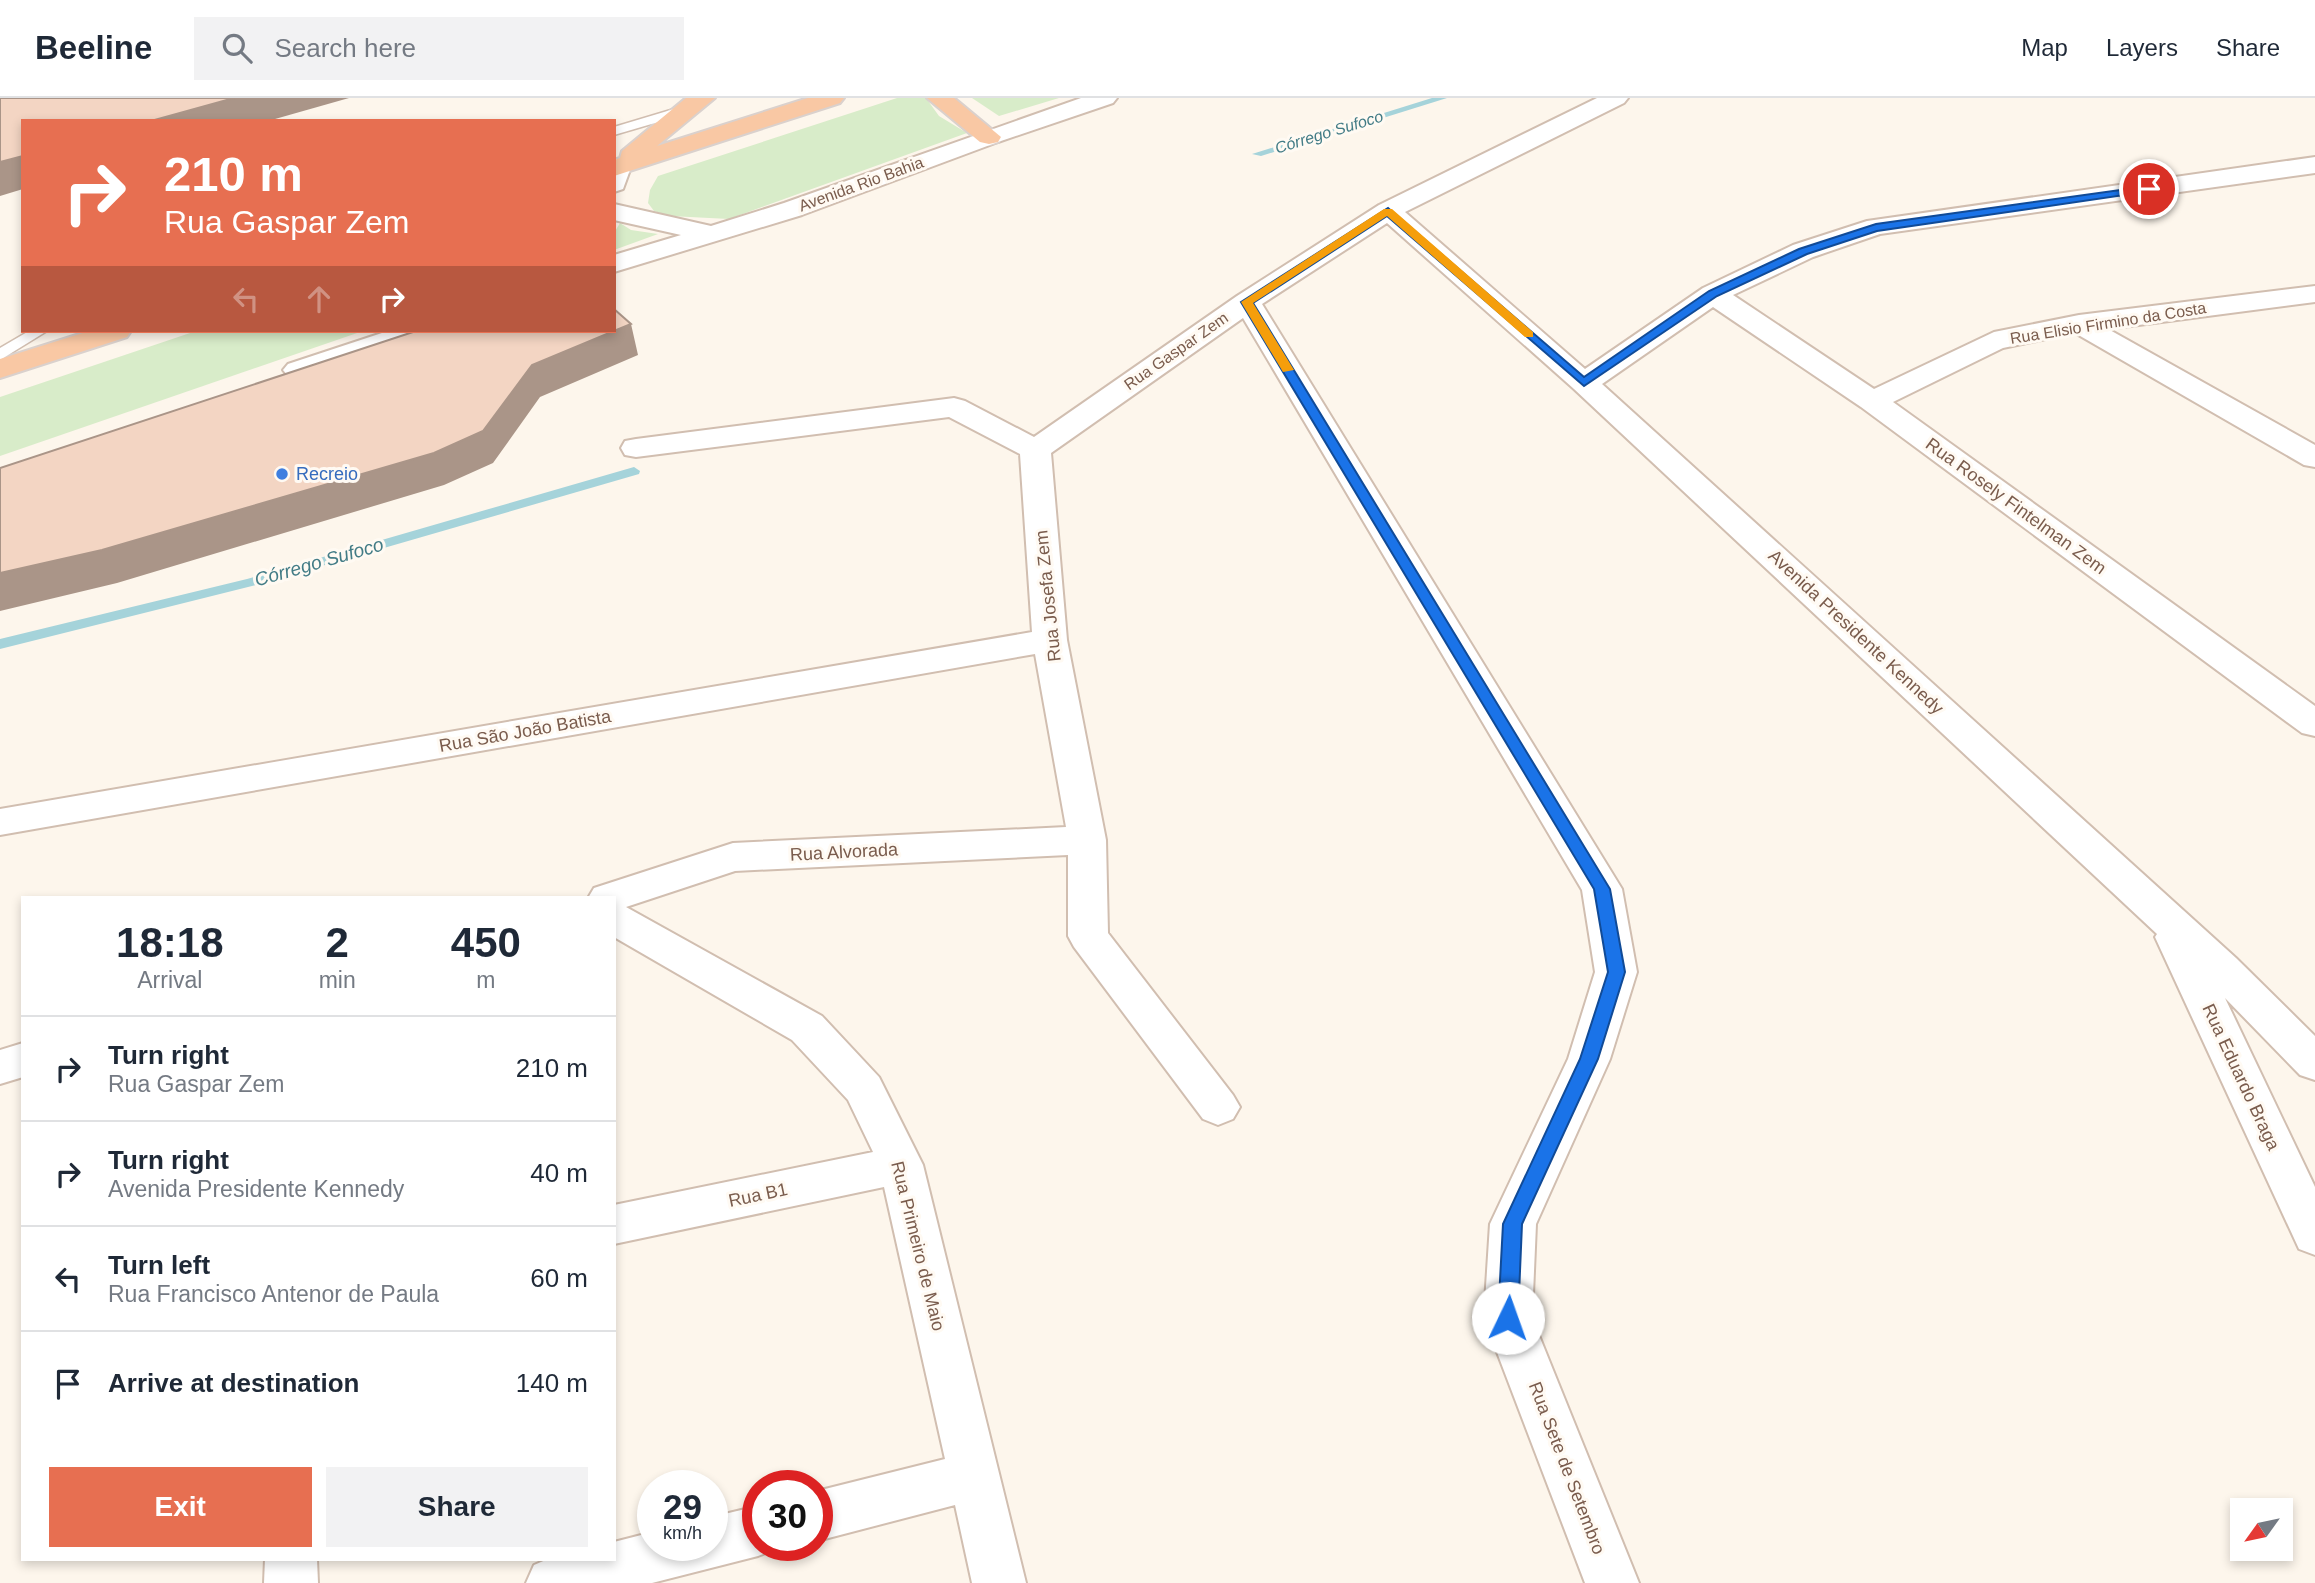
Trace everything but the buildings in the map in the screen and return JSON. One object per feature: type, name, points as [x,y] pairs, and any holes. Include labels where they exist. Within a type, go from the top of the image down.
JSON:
[{"type":"highway","points":[[616,173],[832,98]]},
{"type":"highway","points":[[939,98],[989,136]]},
{"type":"highway","points":[[616,173],[693,104]]},
{"type":"highway","points":[[0,369],[111,333]]},
{"type":"street","name":"Avenida Rio Bahia","points":[[616,263],[793,209],[989,136],[1105,98]]},
{"type":"street","name":"Rua Gaspar Zem","points":[[1035,450],[1247,302],[1388,211],[1616,98]]},
{"type":"street","points":[[1584,383],[1713,294],[1803,251],[1876,228],[2315,166]]},
{"type":"street","name":"Avenida Presidente Kennedy","points":[[1388,211],[1584,383],[2167,919],[2315,1063]]},
{"type":"street","points":[[616,212],[711,234]]},
{"type":"street","name":"Rua Rosely Fintelman Zem","points":[[1713,294],[1872,401],[2315,724]]},
{"type":"street","name":"Rua Elisio Firmino da Costa","points":[[1872,401],[1994,341],[2079,324],[2315,294]]},
{"type":"street","name":"Rua Sete de Setembro","points":[[1247,302],[1602,889],[1616,972],[1589,1059],[1513,1224],[1508,1318],[1612,1583]]},
{"type":"street","points":[[2079,324],[2315,458]]},
{"type":"street","points":[[273,378],[410,333]]},
{"type":"street","points":[[636,448],[954,407],[1035,450]]},
{"type":"street","name":"Rua Josefa Zem","points":[[1035,450],[1050,640],[1087,840],[1088,936],[1218,1107]]},
{"type":"street","name":"Rua São João Batista","points":[[0,822],[1050,640]]},
{"type":"street","name":"Rua Alvorada","points":[[614,896],[733,857],[1087,840]]},
{"type":"street","name":"Rua Primeiro de Maio","points":[[616,919],[807,1028],[864,1089],[901,1165],[999,1583]]},
{"type":"street","name":"Rua Eduardo Braga","points":[[2167,919],[2315,1235]]},
{"type":"street","points":[[0,1067],[21,1061]]},
{"type":"street","name":"Rua B1","points":[[616,1225],[901,1165]]},
{"type":"street","points":[[833,1512],[973,1476]]},
{"type":"street","points":[[291,1561],[291,1583]]},
{"type":"street","points":[[553,1583],[639,1561]]},
{"type":"lane","points":[[616,130],[693,104]]},
{"type":"lane","points":[[0,355],[36,333]]},
{"type":"green space","points":[[897,98],[926,98],[939,116],[967,133],[729,219],[670,216],[654,211],[648,203],[650,190],[658,176]]},
{"type":"green space","points":[[972,98],[1059,98],[999,116]]},
{"type":"green space","points":[[620,223],[631,230],[658,234],[616,249],[616,230]]},
{"type":"green space","points":[[190,333],[357,333],[0,456],[0,397]]},
{"type":"waterway","name":"Córrego Sufoco","points":[[1257,154],[1442,98]]},
{"type":"waterway","name":"Córrego Sufoco","points":[[0,644],[251,582],[634,471]]},
{"type":"slow traffic","points":[[1288,370],[1247,302],[1388,211],[1529,335]]},
{"type":"place","name":"Recreio","points":[[282,474]]},
{"type":"route","points":[[1508,1318],[1513,1224],[1589,1059],[1616,972],[1602,889],[1247,302],[1388,211],[1584,383],[1713,294],[1803,251],[1876,228],[2149,189]]}]
